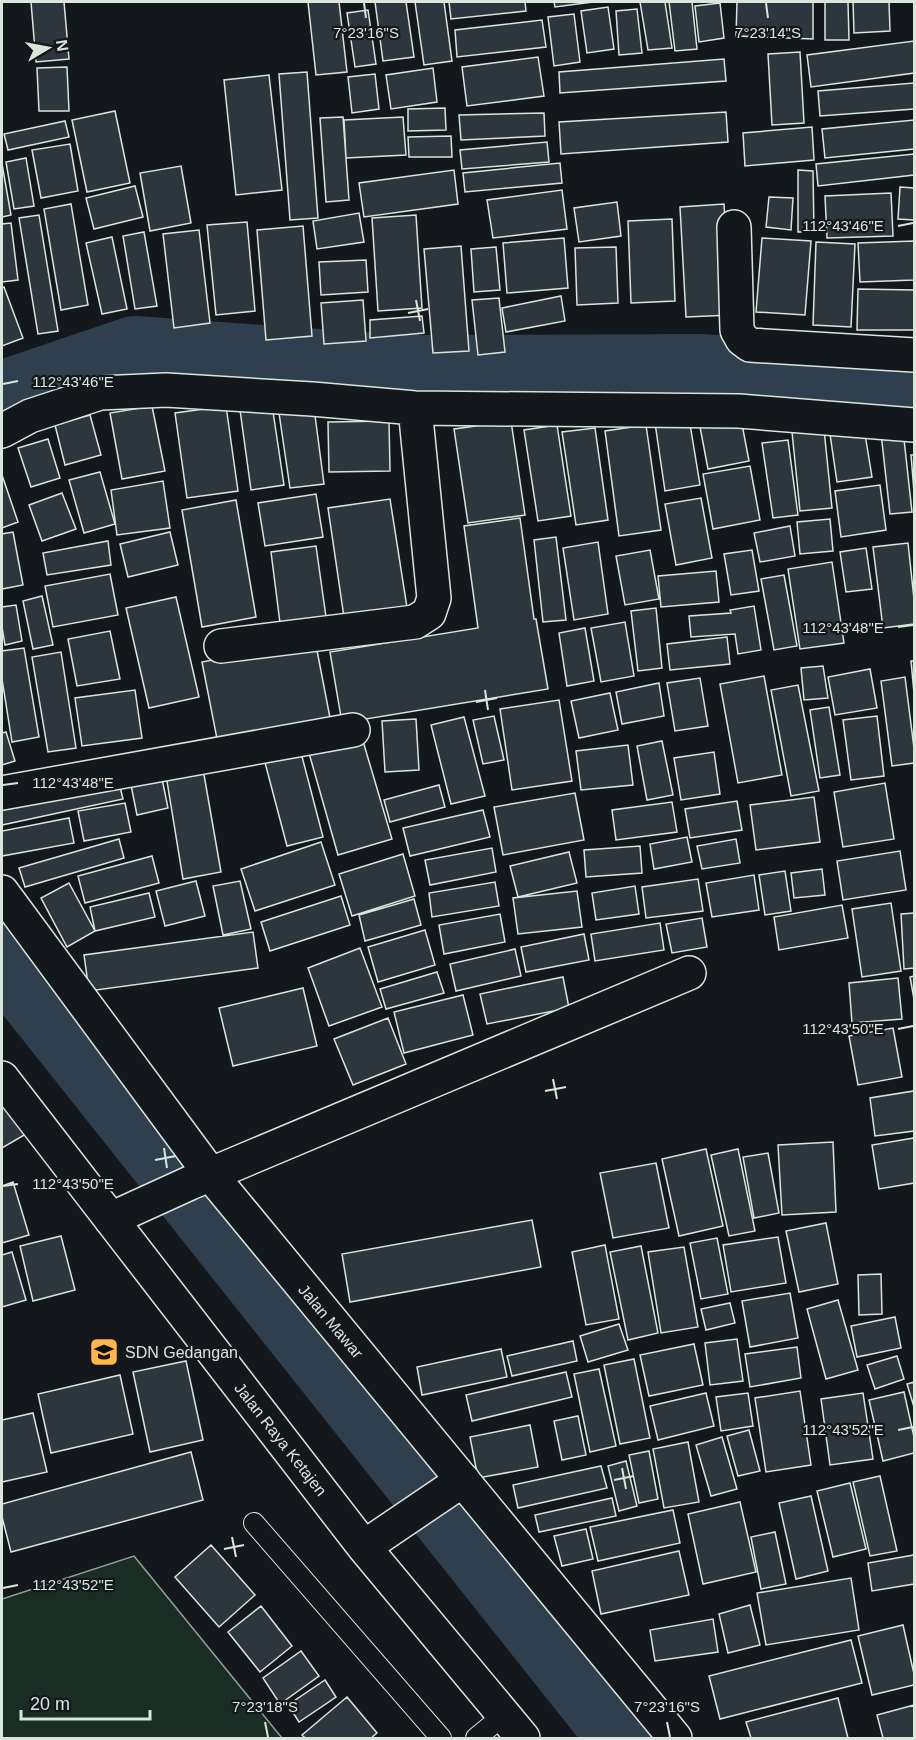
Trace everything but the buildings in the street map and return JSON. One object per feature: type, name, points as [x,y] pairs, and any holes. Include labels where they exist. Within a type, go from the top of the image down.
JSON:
[{"type":"street","points":[[734,227],[737,330],[742,339],[750,345],[915,355]]},
{"type":"street","points":[[2,431],[30,416],[100,393],[166,390],[415,408],[739,411],[915,425]]},
{"type":"street","points":[[222,646],[415,622],[429,613],[434,598],[415,408]]},
{"type":"street","points":[[2,793],[353,730]]},
{"type":"street","name":"Jalan Mawar","points":[[2,892],[200,1179],[456,1485],[675,1738]]},
{"type":"street","points":[[119,1215],[689,973]]},
{"type":"street","name":"Jalan Raya Ketajen","points":[[2,1078],[119,1215],[514,1727]]},
{"type":"street","points":[[373,1542],[456,1485]]},
{"type":"lane","points":[[254,1523],[441,1738]]},
{"type":"lane","points":[[476,1738],[514,1727]]},
{"type":"green space","points":[[134,1556],[282,1738],[2,1738],[2,1599]]},
{"type":"waterway","points":[[2,400],[135,355],[404,374],[705,373],[914,391]]},
{"type":"waterway","points":[[2,951],[628,1738]]},
{"type":"place","name":"SDN Gedangan","points":[[104,1352]]}]
